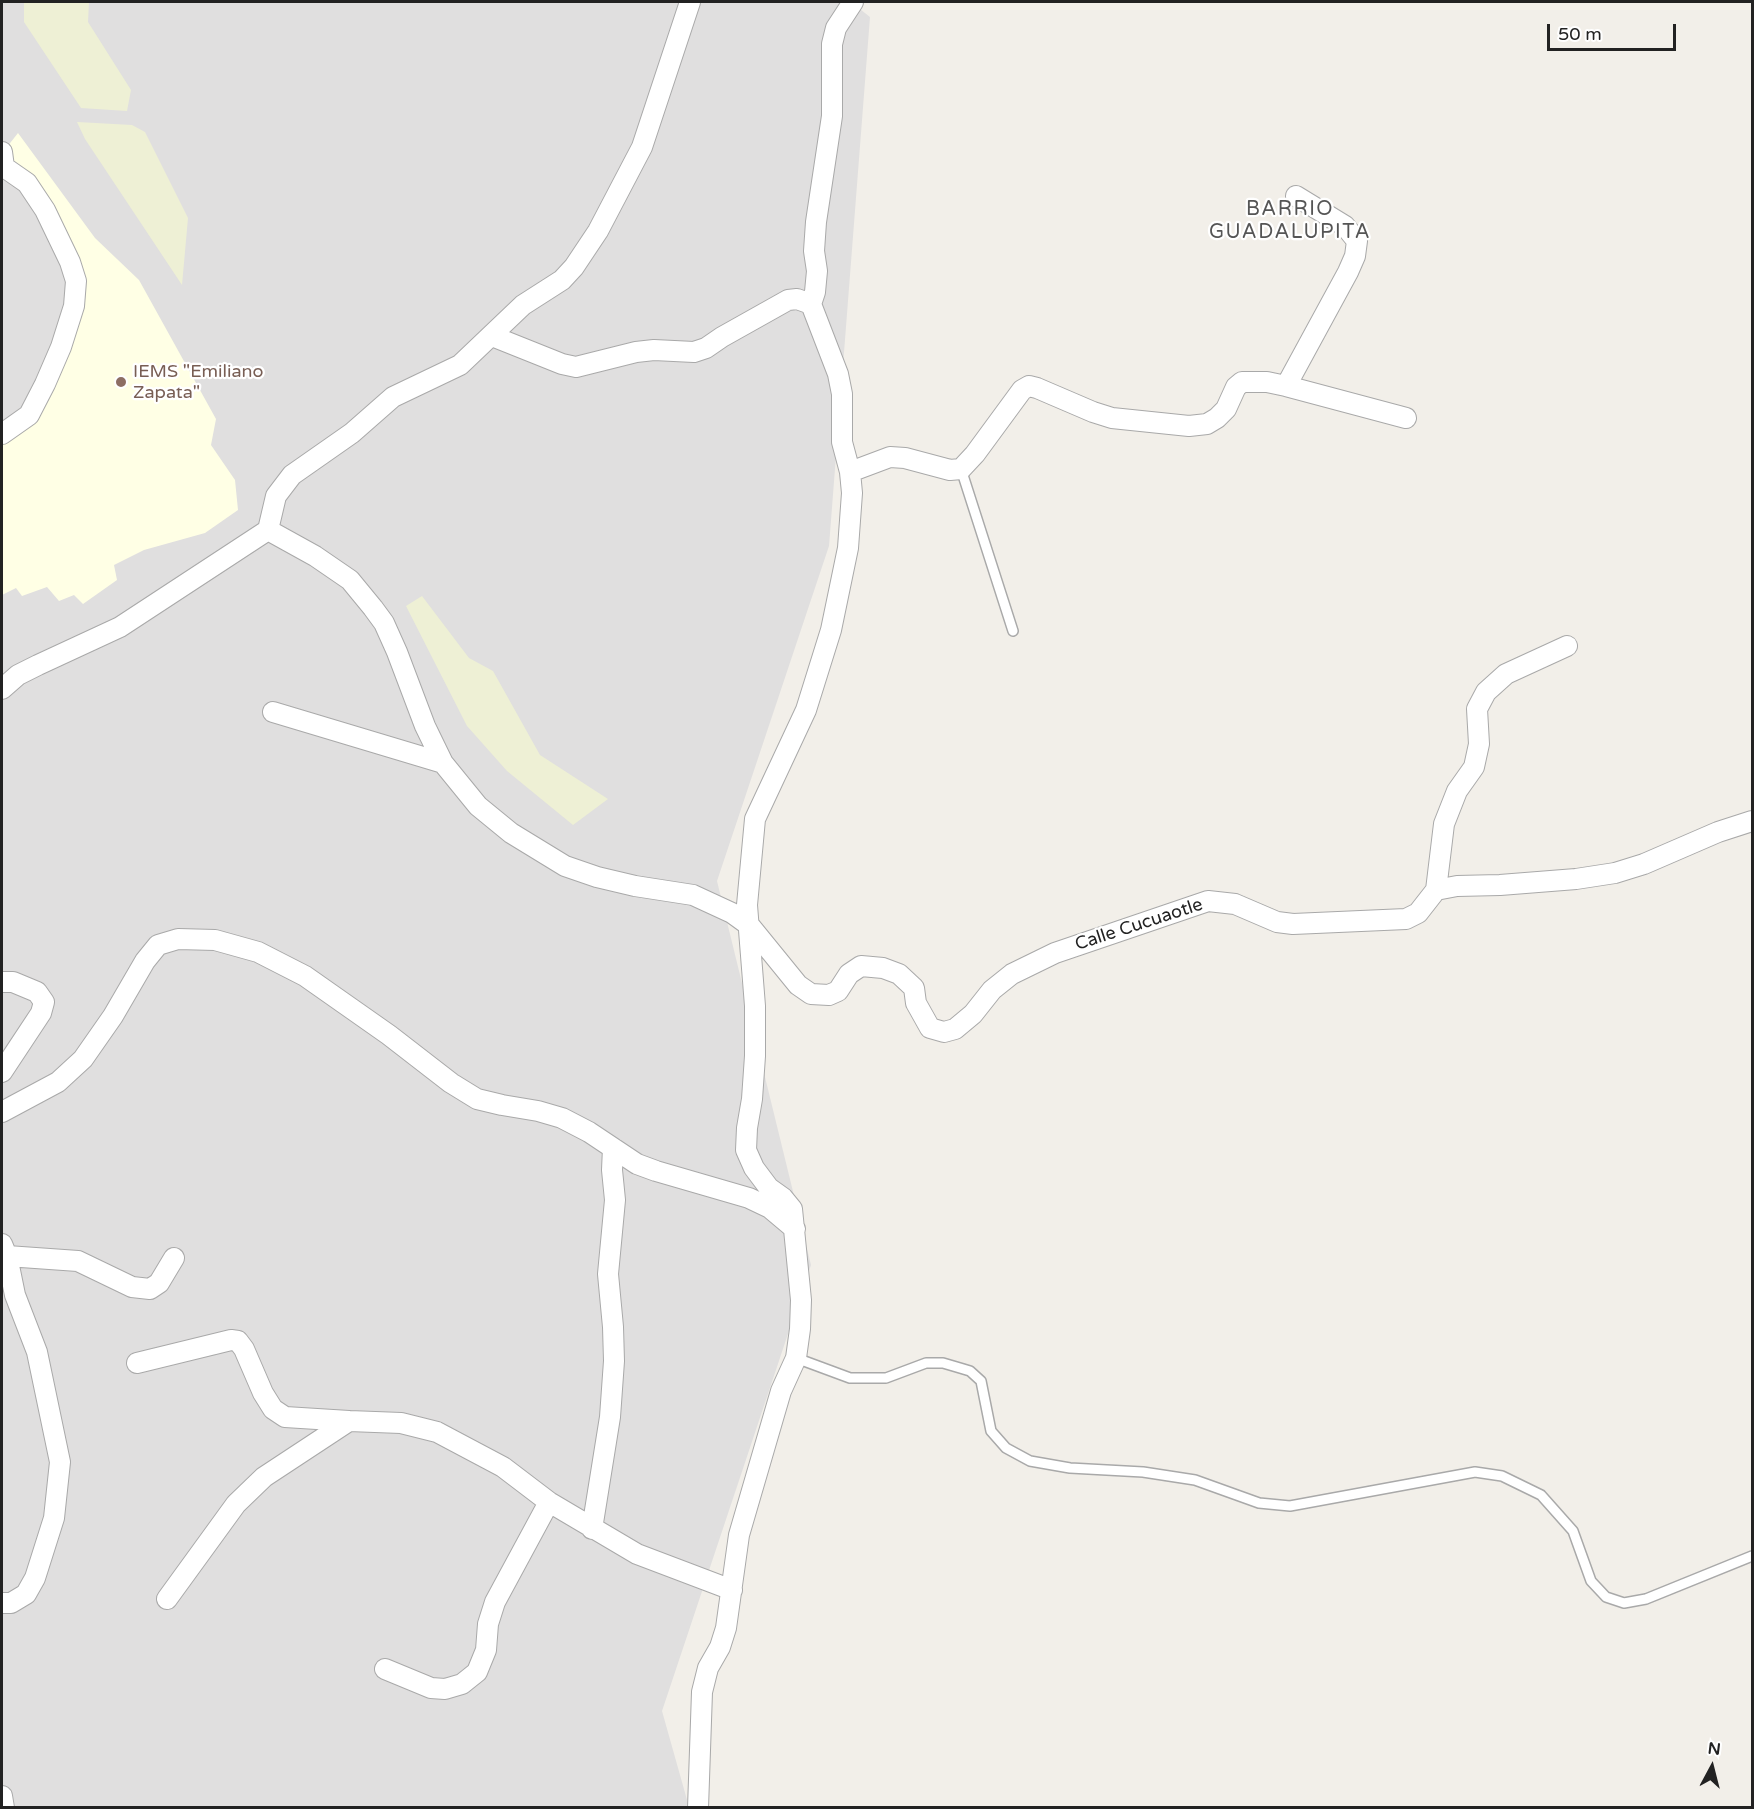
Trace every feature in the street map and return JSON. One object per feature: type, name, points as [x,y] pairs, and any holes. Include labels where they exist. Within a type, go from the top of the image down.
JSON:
[{"type":"street","points":[[2,690],[18,675],[120,627],[268,530],[276,496],[292,475],[352,433],[393,397],[460,365],[523,305],[562,280],[574,267],[598,231],[642,147],[690,2]]},
{"type":"street","points":[[698,1808],[702,1692],[708,1668],[720,1647],[726,1628],[739,1535],[781,1391],[796,1358],[801,1300],[792,1209],[770,1188],[754,1168],[746,1150],[755,1056],[755,1006],[747,905],[755,819],[806,710],[831,630],[848,548],[852,512],[850,472],[842,442],[842,394],[838,374],[811,304],[817,271],[814,251],[816,222],[832,116],[832,44],[836,28],[853,2]]},
{"type":"street","points":[[2,162],[27,183],[45,210],[70,262],[76,281],[74,306],[61,347],[45,384],[29,415],[2,434]]},
{"type":"street","points":[[1286,386],[1348,272],[1355,256],[1357,241],[1345,226],[1296,196]]},
{"type":"street","points":[[492,336],[562,364],[576,367],[636,352],[654,350],[694,352],[706,348],[788,300],[797,299],[811,304]]},
{"type":"street","points":[[850,472],[890,457],[904,458],[940,469],[961,470],[1022,390],[1029,386],[1093,412],[1112,417],[1189,426],[1207,424],[1217,418],[1226,409],[1236,387],[1242,382],[1267,382],[1286,386],[1406,418]]},
{"type":"street","points":[[268,530],[315,556],[350,580],[373,608],[384,623],[425,726],[443,763],[478,806],[511,833],[565,866],[635,886],[693,895],[732,913],[750,926]]},
{"type":"street","points":[[1567,646],[1506,674],[1486,692],[1476,709],[1479,744],[1474,766],[1457,791],[1444,824],[1436,890],[1475,884],[1500,885],[1576,879],[1615,873],[1644,864],[1718,832],[1752,821]]},
{"type":"street","points":[[273,712],[443,763]]},
{"type":"street","name":"Calle Cucuaotle","points":[[750,926],[798,985],[811,994],[829,995],[838,991],[849,974],[861,966],[883,968],[899,974],[915,988],[916,1003],[930,1028],[944,1032],[955,1029],[973,1014],[992,990],[1012,974],[1055,953],[1185,907],[1209,901],[1221,901],[1259,913],[1277,922],[1293,924],[1391,921],[1407,919],[1418,913],[1436,890]]},
{"type":"street","points":[[2,1112],[58,1082],[83,1059],[114,1016],[145,962],[158,945],[178,939],[215,940],[258,952],[305,976],[389,1035],[451,1083],[477,1098],[562,1118],[589,1132],[637,1164],[749,1198],[770,1208],[795,1228]]},
{"type":"street","points":[[2,982],[13,982],[38,992],[44,1002],[41,1014],[2,1072]]},
{"type":"street","points":[[592,1529],[610,1416],[614,1361],[614,1327],[608,1274],[615,1200],[612,1170],[613,1148]]},
{"type":"street","points":[[2,1603],[11,1603],[26,1594],[35,1578],[54,1518],[60,1462],[37,1352],[15,1295],[4,1250],[78,1261],[132,1287],[150,1289],[159,1283],[174,1258]]},
{"type":"street","points":[[137,1363],[231,1340],[238,1341],[244,1349],[263,1393],[273,1409],[285,1417],[401,1423],[437,1432],[503,1467],[549,1502],[637,1554],[732,1590]]},
{"type":"street","points":[[167,1599],[236,1504],[264,1477],[349,1421]]},
{"type":"street","points":[[385,1669],[431,1688],[445,1689],[462,1684],[477,1672],[486,1650],[488,1624],[495,1602],[549,1502]]},
{"type":"street","points":[[2,1796],[4,1808]]},
{"type":"lane","points":[[961,470],[1013,631]]},
{"type":"lane","points":[[796,1358],[850,1378],[886,1378],[926,1363],[943,1363],[970,1371],[981,1381],[991,1431],[1006,1448],[1030,1461],[1070,1468],[1143,1472],[1195,1480],[1259,1503],[1290,1506],[1475,1472],[1502,1476],[1541,1495],[1573,1531],[1592,1581],[1606,1597],[1624,1603],[1646,1599],[1752,1556]]},
{"type":"shaded area","points":[[2,2],[851,2],[870,17],[829,546],[717,881],[811,1265],[662,1711],[689,1807],[2,1808]]},
{"type":"shaded area","points":[[24,2],[89,2],[88,22],[131,90],[127,111],[81,108],[24,22]]},
{"type":"shaded area","points":[[77,122],[132,125],[145,132],[188,218],[182,285],[85,139]]},
{"type":"shaded area","name":"IEMS \"Emiliano Zapata\"","points":[[18,133],[95,238],[139,280],[216,419],[211,445],[235,480],[238,510],[205,533],[144,550],[114,565],[117,580],[83,604],[74,595],[59,601],[47,587],[22,596],[16,588],[2,595],[2,431],[40,403],[79,281],[3,152]]},
{"type":"shaded area","points":[[422,596],[469,658],[493,671],[540,755],[608,799],[573,825],[507,771],[467,726],[406,606]]},
{"type":"place","name":"IEMS \"Emiliano Zapata\"","points":[[121,382]]},
{"type":"district","name":"BARRIO GUADALUPITA","points":[[1290,222]]}]
